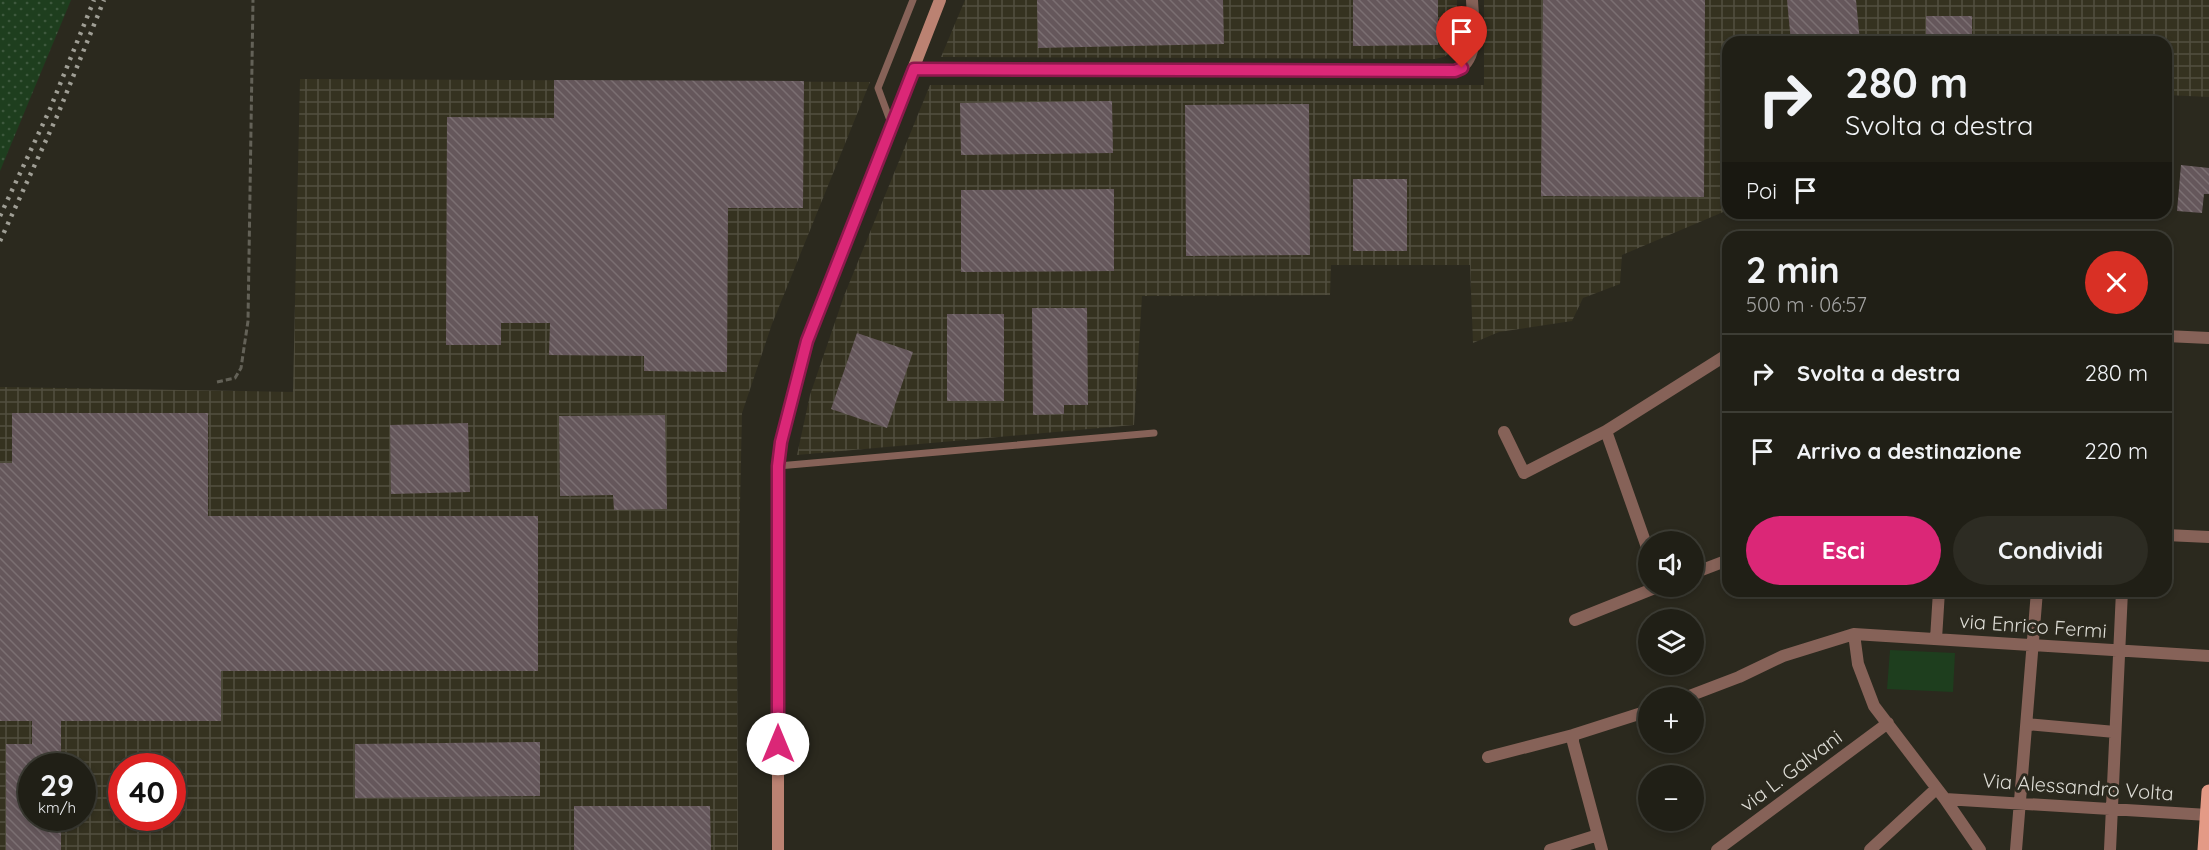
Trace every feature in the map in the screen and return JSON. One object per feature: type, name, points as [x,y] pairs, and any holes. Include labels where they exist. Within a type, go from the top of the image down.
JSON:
[{"type":"main road","points":[[2205,850],[2209,792]]},
{"type":"street","points":[[778,850],[778,466],[781,442],[807,341],[940,0]]},
{"type":"street","points":[[914,69],[1455,71],[1462,68],[1472,55],[1472,0]]},
{"type":"street","points":[[2172,336],[2209,338]]},
{"type":"street","points":[[1504,432],[1524,473],[1606,430],[1722,358]]},
{"type":"street","points":[[1606,430],[1641,531]]},
{"type":"street","points":[[2172,535],[2209,537]]},
{"type":"street","points":[[1704,569],[1722,562]]},
{"type":"street","points":[[1575,620],[1638,595]]},
{"type":"street","points":[[1936,639],[1939,597]]},
{"type":"street","points":[[2016,850],[2037,597]]},
{"type":"street","points":[[2110,850],[2122,597]]},
{"type":"street","points":[[1704,690],[1783,656],[1854,634],[1858,664],[1874,706],[1945,799],[1980,850]]},
{"type":"street","name":"via Enrico Fermi","points":[[1854,634],[2209,656]]},
{"type":"street","points":[[1488,757],[1573,735],[1638,714]]},
{"type":"street","name":"via L. Galvani","points":[[1717,850],[1888,723]]},
{"type":"street","points":[[2027,724],[2115,732]]},
{"type":"street","points":[[1573,735],[1602,850]]},
{"type":"street","points":[[1870,850],[1936,789]]},
{"type":"street","name":"Via Alessandro Volta","points":[[1945,799],[2208,815]]},
{"type":"street","points":[[1550,850],[1598,835]]},
{"type":"lane","points":[[892,127],[878,87],[914,0]]},
{"type":"lane","points":[[778,466],[1154,433]]},
{"type":"path","points":[[217,382],[235,378],[241,368],[248,321],[253,0]]},
{"type":"shaded area","points":[[965,0],[1457,0],[1456,49],[1444,57],[1435,59],[941,57]]},
{"type":"shaded area","points":[[1484,0],[2209,0],[2209,97],[2172,95],[2172,36],[1722,36],[1722,213],[1622,255],[1620,284],[1583,298],[1572,321],[1499,332],[1473,343],[1470,265],[1331,265],[1330,295],[1142,296],[1134,425],[797,455],[810,395],[844,296],[930,85],[1484,85]]},
{"type":"shaded area","points":[[300,79],[870,82],[772,324],[742,413],[737,642],[738,850],[0,850],[0,387],[293,392]]},
{"type":"green space","points":[[0,0],[71,0],[0,171]]},
{"type":"green space","points":[[1890,650],[1955,653],[1953,692],[1887,689]]},
{"type":"building","points":[[1037,0],[1223,0],[1224,44],[1038,48]]},
{"type":"building","points":[[1353,0],[1438,0],[1438,45],[1353,46]]},
{"type":"building","points":[[1543,0],[1705,0],[1704,197],[1541,196]]},
{"type":"building","points":[[1787,0],[1856,0],[1859,36],[1790,36]]},
{"type":"building","points":[[1926,16],[1972,16],[1972,36],[1926,36]]},
{"type":"building","points":[[554,80],[804,81],[803,208],[728,208],[727,372],[644,371],[644,356],[549,355],[550,323],[501,323],[501,345],[446,345],[447,117],[554,118]]},
{"type":"building","points":[[1112,101],[1113,153],[961,155],[960,103]]},
{"type":"building","points":[[1309,104],[1310,255],[1186,256],[1185,105]]},
{"type":"building","points":[[2181,165],[2209,168],[2209,194],[2204,194],[2202,213],[2177,211]]},
{"type":"building","points":[[1353,179],[1407,179],[1407,251],[1353,251]]},
{"type":"building","points":[[1114,189],[1114,271],[961,272],[961,190]]},
{"type":"building","points":[[1032,308],[1087,308],[1088,405],[1064,405],[1064,414],[1033,415]]},
{"type":"building","points":[[947,314],[1004,314],[1004,401],[947,401]]},
{"type":"building","points":[[857,333],[913,352],[887,428],[831,409]]},
{"type":"building","points":[[12,413],[208,413],[208,516],[538,516],[538,671],[221,671],[221,721],[61,721],[61,753],[18,753],[18,831],[61,831],[61,850],[6,850],[6,744],[32,744],[32,721],[0,721],[0,463],[12,463]]},
{"type":"building","points":[[665,415],[667,509],[614,510],[613,495],[560,496],[559,416]]},
{"type":"building","points":[[468,423],[470,492],[391,494],[390,425]]},
{"type":"building","points":[[540,742],[540,796],[355,798],[355,744]]},
{"type":"building","points":[[574,806],[710,806],[711,850],[574,850]]},
{"type":"railway","points":[[0,216],[50,109],[94,0]]},
{"type":"railway","points":[[0,241],[58,114],[104,0]]},
{"type":"route","points":[[778,744],[778,466],[781,442],[807,341],[914,69],[1455,71],[1462,68]]}]
